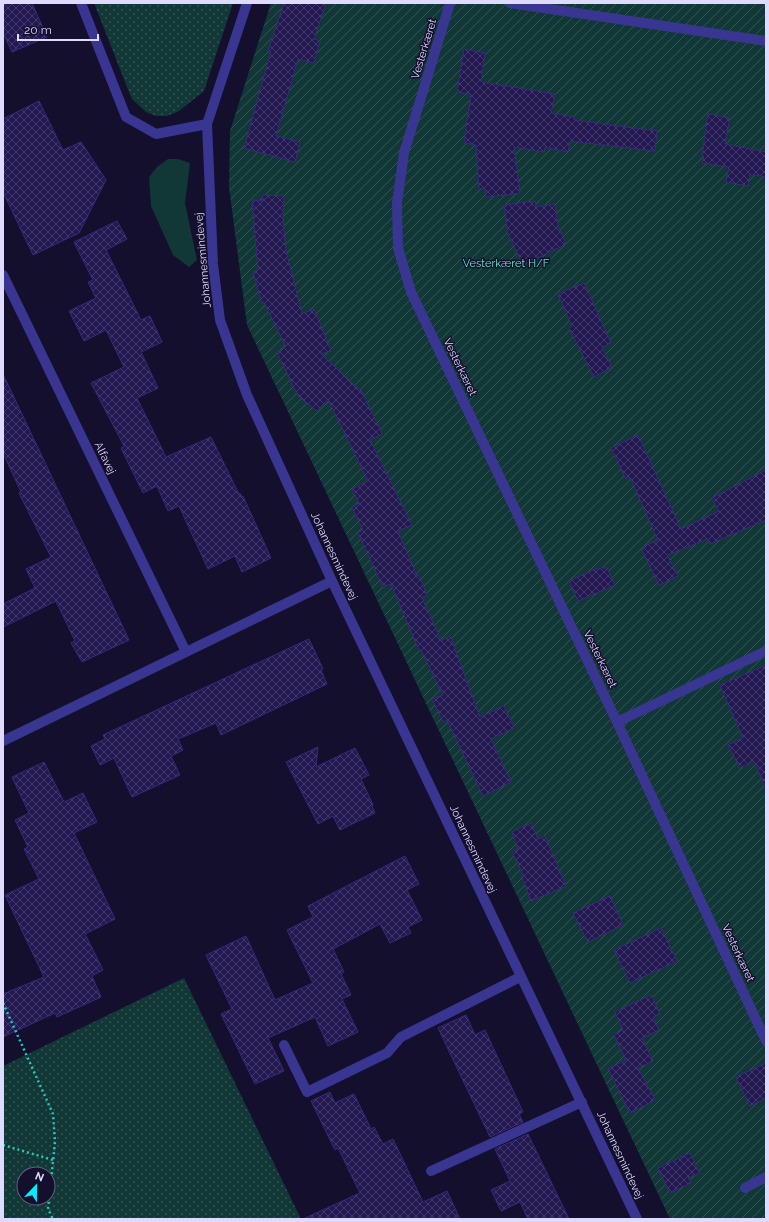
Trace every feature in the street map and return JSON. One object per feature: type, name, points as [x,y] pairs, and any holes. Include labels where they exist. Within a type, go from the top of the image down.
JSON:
[{"type":"street","points":[[81,3],[126,117],[156,134],[207,124]]},
{"type":"street","name":"Johannesmindevej","points":[[247,3],[207,124],[213,264],[220,320],[247,395],[332,581],[637,1219]]},
{"type":"street","name":"Vesterkæret","points":[[450,3],[404,153],[397,203],[398,248],[411,292],[617,722],[766,1041]]},
{"type":"street","points":[[510,3],[766,41]]},
{"type":"street","name":"Alfavej","points":[[3,275],[186,652]]},
{"type":"street","points":[[3,741],[332,581]]},
{"type":"street","points":[[617,722],[766,651]]},
{"type":"street","points":[[284,1044],[307,1092],[387,1053],[401,1037],[520,976]]},
{"type":"street","points":[[431,1171],[582,1102]]},
{"type":"street","points":[[745,1188],[766,1177]]},
{"type":"path","points":[[3,1003],[52,1114],[55,1142],[48,1209],[53,1219]]},
{"type":"path","points":[[3,1145],[53,1160]]},
{"type":"green space","points":[[94,3],[233,3],[204,91],[179,111],[167,116],[156,116],[146,112],[132,99]]},
{"type":"green space","name":"Vesterkæret H/F","points":[[271,3],[766,3],[766,1219],[670,1219],[247,325],[229,187],[230,131]]},
{"type":"green space","points":[[168,159],[178,159],[190,163],[185,203],[197,260],[189,267],[173,255],[151,206],[149,177],[157,167]]},
{"type":"green space","points":[[184,978],[301,1219],[3,1219],[3,1066]]},
{"type":"building","points":[[3,3],[32,3],[47,37],[12,52],[3,33]]},
{"type":"building","points":[[284,3],[326,3],[314,39],[320,41],[314,63],[298,59],[276,136],[300,142],[295,162],[244,148],[271,51],[268,51]]},
{"type":"building","points":[[464,49],[485,53],[481,82],[555,94],[551,113],[574,117],[574,120],[657,131],[655,151],[570,141],[568,152],[545,147],[544,152],[514,147],[520,193],[486,197],[485,188],[479,189],[476,145],[464,143],[471,94],[457,92]]},
{"type":"building","points":[[39,101],[63,150],[81,142],[106,180],[79,233],[33,255],[3,192],[3,119]]},
{"type":"building","points":[[708,114],[730,118],[725,144],[766,152],[766,177],[750,174],[748,186],[726,182],[729,167],[702,163]]},
{"type":"building","points":[[263,195],[284,196],[283,218],[286,251],[302,314],[314,309],[331,351],[321,354],[362,392],[382,434],[370,440],[412,525],[398,531],[417,576],[419,575],[427,595],[422,598],[441,641],[450,636],[480,717],[504,706],[514,728],[491,739],[511,782],[483,796],[447,720],[443,722],[432,699],[443,695],[421,650],[419,650],[391,584],[383,587],[358,533],[363,530],[352,507],[359,503],[352,489],[368,481],[328,399],[317,411],[298,396],[277,352],[286,347],[264,302],[262,303],[253,272],[258,270],[252,200],[262,201]]},
{"type":"building","points":[[535,201],[536,207],[555,204],[558,226],[566,244],[523,265],[508,234],[504,205]]},
{"type":"building","points":[[117,221],[127,239],[106,250],[141,320],[150,316],[162,342],[141,352],[158,388],[137,398],[166,457],[211,437],[239,494],[240,493],[242,497],[243,496],[271,558],[242,572],[235,556],[208,569],[179,506],[168,511],[157,486],[143,493],[121,448],[124,446],[91,383],[124,367],[106,330],[84,341],[69,311],[96,298],[88,282],[93,280],[74,242]]},
{"type":"building","points":[[584,283],[611,343],[602,348],[612,367],[594,377],[569,328],[572,326],[558,294]]},
{"type":"building","points":[[3,374],[129,640],[82,662],[71,643],[75,641],[56,601],[3,627],[3,604],[35,588],[26,569],[51,557],[19,493],[21,492],[3,453]]},
{"type":"building","points":[[638,435],[681,529],[719,511],[712,498],[766,470],[766,520],[710,544],[708,539],[667,555],[678,576],[659,585],[642,550],[645,548],[644,546],[658,540],[630,477],[626,479],[611,448]]},
{"type":"building","points":[[598,568],[607,568],[615,585],[578,601],[569,581]]},
{"type":"building","points":[[309,639],[323,669],[321,670],[327,684],[221,735],[216,723],[178,739],[183,750],[171,756],[180,775],[132,797],[114,758],[100,765],[91,746],[105,739],[103,735]]},
{"type":"building","points":[[766,665],[766,789],[754,761],[740,768],[728,745],[743,738],[720,685]]},
{"type":"building","points":[[318,747],[316,767],[355,748],[369,775],[361,779],[375,813],[340,830],[333,816],[318,824],[286,762]]},
{"type":"building","points":[[44,762],[64,802],[83,793],[97,822],[74,833],[115,919],[85,934],[103,970],[92,976],[101,997],[57,1017],[55,1013],[3,1037],[3,994],[44,977],[5,895],[39,879],[24,849],[28,847],[15,820],[29,813],[12,777]]},
{"type":"building","points":[[531,823],[538,839],[545,836],[566,886],[531,901],[522,877],[524,876],[512,852],[518,849],[512,832]]},
{"type":"building","points":[[405,856],[419,884],[407,890],[422,920],[408,927],[411,933],[390,943],[380,924],[333,949],[344,972],[341,974],[351,995],[342,999],[358,1032],[328,1046],[315,1017],[268,1038],[284,1071],[255,1084],[221,1014],[232,1009],[206,955],[246,936],[275,1000],[313,983],[287,930],[313,917],[308,906]]},
{"type":"building","points":[[610,896],[623,925],[588,942],[573,913]]},
{"type":"building","points":[[661,928],[677,961],[630,983],[614,950]]},
{"type":"building","points":[[651,995],[660,1014],[653,1017],[659,1030],[642,1038],[653,1061],[638,1068],[655,1100],[630,1113],[608,1069],[626,1060],[614,1035],[623,1030],[615,1012]]},
{"type":"building","points":[[466,1015],[475,1035],[485,1030],[523,1112],[519,1114],[523,1122],[490,1137],[438,1028]]},
{"type":"building","points":[[766,1063],[766,1098],[750,1106],[736,1077]]},
{"type":"building","points":[[330,1092],[335,1103],[354,1094],[371,1129],[374,1127],[383,1144],[393,1139],[423,1202],[447,1191],[460,1219],[303,1219],[360,1193],[338,1148],[335,1150],[311,1101]]},
{"type":"building","points":[[528,1134],[569,1219],[528,1219],[520,1202],[501,1211],[491,1190],[510,1181],[495,1149]]},
{"type":"building","points":[[690,1153],[699,1173],[688,1178],[691,1183],[670,1193],[658,1168]]}]
